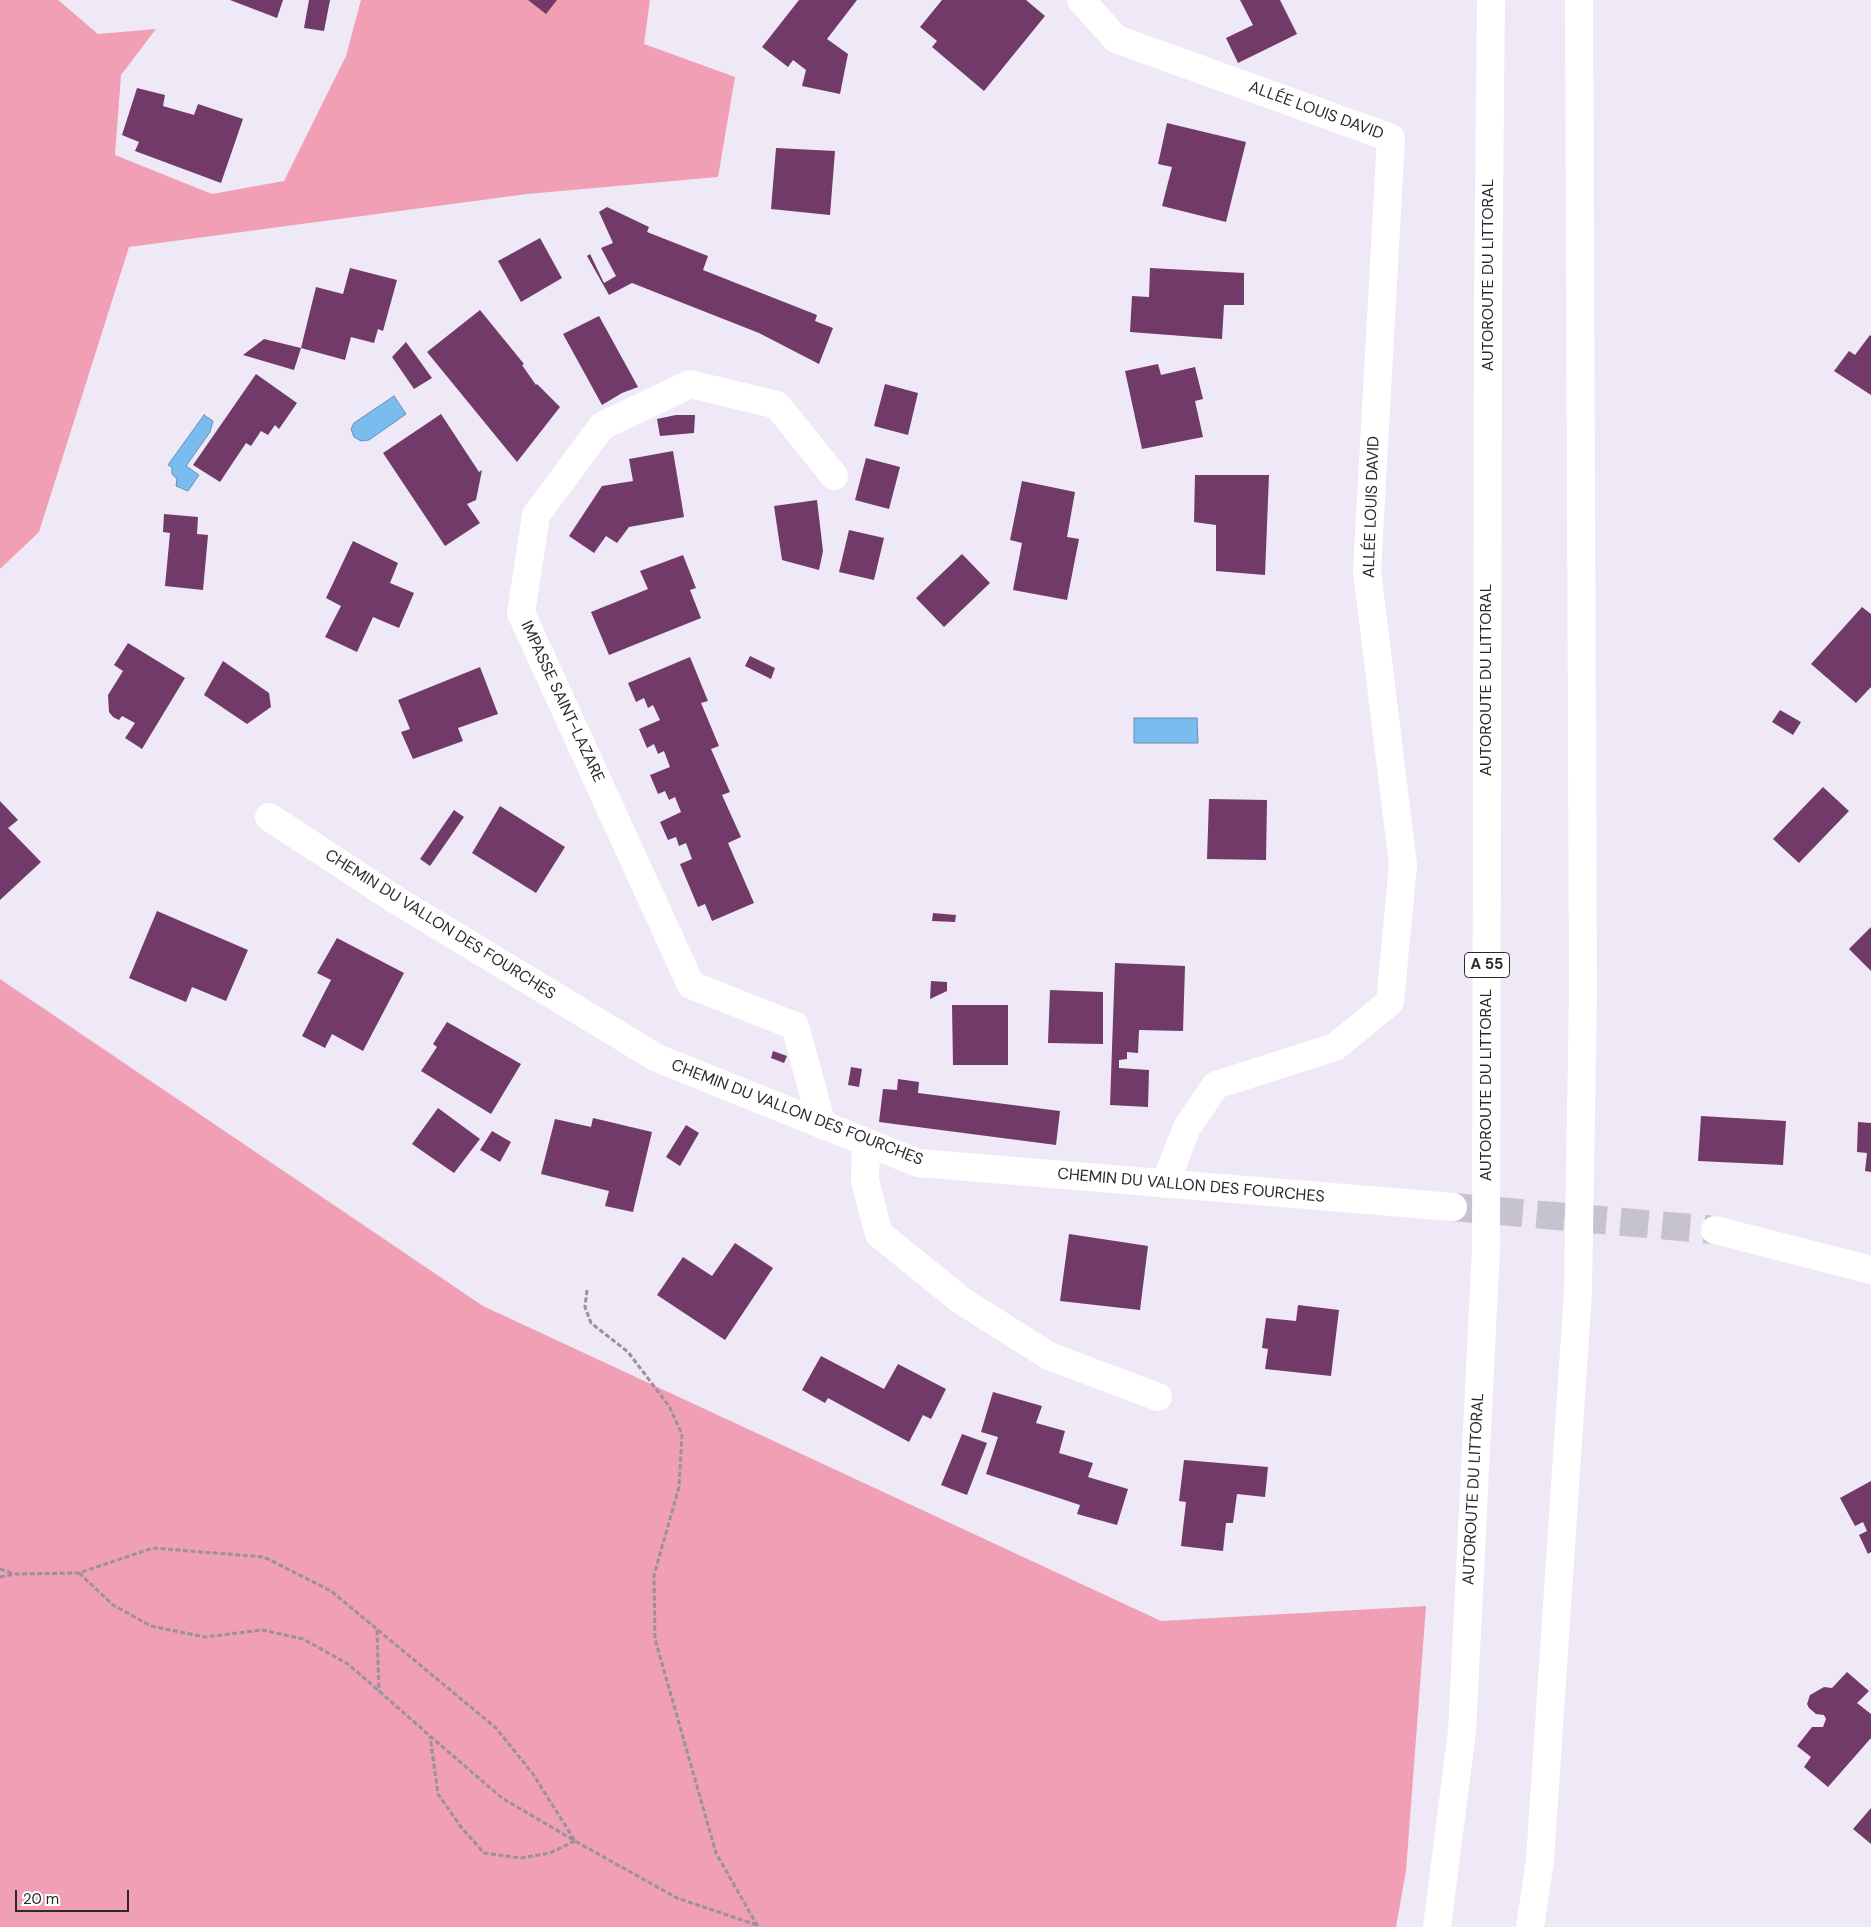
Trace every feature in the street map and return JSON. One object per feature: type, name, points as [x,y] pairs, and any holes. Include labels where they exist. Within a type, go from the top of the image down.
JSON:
[{"type":"main road","name":"ALLÉE LOUIS DAVID","points":[[1081,0],[1116,39],[1391,138],[1366,571],[1403,864],[1390,1002],[1335,1047],[1216,1086],[1187,1127],[1165,1184]]},
{"type":"main road","name":"AUTOROUTE DU LITTORAL","points":[[1437,1927],[1462,1731],[1486,1249],[1488,307],[1491,0]]},
{"type":"main road","points":[[1530,1927],[1540,1860],[1578,1282],[1583,992],[1579,0]]},
{"type":"main road","name":"IMPASSE SAINT-LAZARE","points":[[822,1125],[795,1026],[692,985],[521,613],[536,515],[602,426],[690,384],[777,405],[834,476]]},
{"type":"main road","name":"CHEMIN DU VALLON DES FOURCHES","points":[[269,817],[396,900],[657,1058],[918,1163],[1453,1208]]},
{"type":"main road","points":[[866,1143],[865,1181],[879,1234],[962,1301],[1049,1356],[1158,1397]]},
{"type":"main road","points":[[1716,1230],[1871,1270]]},
{"type":"path","points":[[588,1290],[585,1307],[591,1323],[628,1352],[669,1406],[682,1434],[679,1487],[654,1575],[655,1639],[716,1853],[758,1926]]},
{"type":"path","points":[[0,1577],[14,1574],[79,1572],[153,1548],[264,1557],[331,1591],[496,1728],[533,1774],[575,1841]]},
{"type":"path","points":[[0,1569],[14,1574]]},
{"type":"path","points":[[79,1572],[113,1605],[151,1626],[205,1637],[262,1630],[303,1639],[348,1664],[502,1798],[677,1898],[758,1926]]},
{"type":"path","points":[[377,1630],[379,1691]]},
{"type":"path","points":[[430,1736],[438,1794],[461,1828],[484,1853],[521,1858],[550,1853],[575,1841]]},
{"type":"shaded area","points":[[0,0],[58,0],[98,34],[156,29],[121,75],[115,155],[212,194],[284,181],[346,56],[361,0],[650,0],[644,44],[735,77],[718,177],[527,194],[129,247],[39,532],[0,569]]},
{"type":"shaded area","points":[[0,979],[483,1306],[1161,1621],[1426,1606],[1406,1871],[1396,1927],[0,1927]]},
{"type":"water","points":[[394,396],[406,414],[369,440],[361,441],[354,437],[351,429],[354,423]]},
{"type":"water","points":[[204,415],[213,421],[210,432],[186,466],[199,475],[188,491],[176,486],[177,479],[172,474],[172,467],[168,465]]},
{"type":"water","points":[[1134,718],[1197,718],[1198,743],[1134,743]]},
{"type":"building","points":[[230,0],[283,0],[277,18]]},
{"type":"building","points":[[309,0],[330,0],[324,31],[304,28]]},
{"type":"building","points":[[528,0],[557,0],[546,14]]},
{"type":"building","points":[[799,0],[857,0],[827,39],[848,54],[840,94],[802,86],[806,70],[793,60],[788,67],[762,47]]},
{"type":"building","points":[[942,0],[1026,0],[1045,16],[984,91],[932,47],[937,41],[920,27]]},
{"type":"building","points":[[1240,0],[1280,0],[1297,34],[1238,63],[1226,38],[1253,25]]},
{"type":"building","points":[[137,88],[165,95],[163,106],[194,115],[198,104],[243,119],[221,183],[135,151],[139,142],[122,135]]},
{"type":"building","points":[[1167,123],[1246,142],[1226,222],[1162,206],[1172,167],[1158,164]]},
{"type":"building","points":[[776,148],[835,151],[830,215],[771,209]]},
{"type":"building","points":[[607,207],[649,227],[647,232],[708,256],[703,270],[817,315],[815,321],[833,328],[819,364],[759,333],[632,283],[609,295],[587,256],[590,254],[604,283],[616,276],[601,248],[613,243],[599,212]]},
{"type":"building","points":[[540,238],[562,278],[521,302],[498,261]]},
{"type":"building","points":[[350,268],[397,280],[383,331],[378,329],[374,343],[351,337],[345,360],[301,348],[316,287],[343,294]]},
{"type":"building","points":[[1150,268],[1244,273],[1244,305],[1224,305],[1222,339],[1130,332],[1132,296],[1149,297]]},
{"type":"building","points":[[480,310],[524,364],[522,365],[536,385],[560,407],[517,462],[427,352]]},
{"type":"building","points":[[599,316],[638,387],[622,393],[602,405],[563,334]]},
{"type":"building","points":[[1870,335],[1871,395],[1834,371],[1849,351],[1855,355]]},
{"type":"building","points":[[264,339],[301,348],[294,370],[243,355]]},
{"type":"building","points":[[406,342],[432,378],[414,389],[392,357]]},
{"type":"building","points":[[1158,364],[1161,375],[1195,367],[1203,399],[1195,401],[1203,437],[1142,449],[1125,371]]},
{"type":"building","points":[[256,374],[297,403],[279,429],[275,425],[268,435],[261,431],[251,446],[246,443],[220,482],[193,465]]},
{"type":"building","points":[[885,384],[918,393],[908,435],[874,426]]},
{"type":"building","points":[[441,414],[479,472],[482,470],[476,500],[467,504],[480,523],[445,546],[383,453]]},
{"type":"building","points":[[676,415],[695,415],[694,433],[660,436],[657,419]]},
{"type":"building","points":[[673,451],[684,517],[629,527],[617,543],[606,536],[594,553],[569,536],[602,486],[633,481],[629,459]]},
{"type":"building","points":[[866,458],[900,467],[889,509],[855,500]]},
{"type":"building","points":[[1195,475],[1269,475],[1265,575],[1216,571],[1216,525],[1194,522]]},
{"type":"building","points":[[1022,481],[1075,492],[1067,537],[1079,539],[1067,600],[1013,590],[1022,543],[1010,540]]},
{"type":"building","points":[[817,500],[823,551],[819,570],[782,560],[774,506]]},
{"type":"building","points":[[164,514],[198,517],[197,534],[208,535],[203,590],[165,586],[170,533],[163,532]]},
{"type":"building","points":[[849,530],[884,538],[874,580],[839,572]]},
{"type":"building","points":[[353,541],[398,563],[390,583],[414,593],[399,628],[373,617],[357,652],[325,637],[341,606],[326,598]]},
{"type":"building","points":[[962,554],[990,583],[944,627],[916,598]]},
{"type":"building","points":[[683,555],[696,588],[690,590],[701,618],[609,655],[591,612],[648,589],[640,571]]},
{"type":"building","points":[[1862,607],[1871,614],[1871,687],[1856,703],[1811,664]]},
{"type":"building","points":[[128,643],[185,678],[142,749],[125,738],[135,723],[122,716],[119,720],[109,712],[108,695],[123,671],[114,665]]},
{"type":"building","points":[[750,656],[775,668],[771,679],[745,666]]},
{"type":"building","points":[[690,657],[708,701],[701,703],[719,746],[711,749],[730,792],[722,795],[741,837],[728,843],[754,903],[712,921],[705,904],[698,907],[680,864],[692,859],[686,843],[679,846],[676,837],[668,840],[660,822],[681,812],[675,797],[669,800],[665,791],[658,794],[650,775],[670,767],[664,751],[658,754],[654,744],[647,748],[639,729],[660,720],[653,705],[648,708],[644,698],[636,702],[628,683]]},
{"type":"building","points":[[223,661],[269,693],[271,707],[247,724],[204,695]]},
{"type":"building","points":[[480,667],[498,714],[458,728],[463,741],[413,759],[401,732],[410,729],[398,700]]},
{"type":"building","points":[[1780,710],[1801,722],[1793,735],[1772,722]]},
{"type":"building","points":[[1823,787],[1849,811],[1799,863],[1773,839]]},
{"type":"building","points":[[1209,799],[1267,800],[1266,860],[1207,859]]},
{"type":"building","points":[[0,801],[18,820],[8,828],[41,862],[0,900]]},
{"type":"building","points":[[500,806],[565,847],[536,893],[472,853]]},
{"type":"building","points":[[454,810],[464,817],[430,866],[420,859]]},
{"type":"building","points":[[157,911],[248,950],[226,1001],[192,987],[186,1002],[129,978]]},
{"type":"building","points":[[933,913],[956,915],[955,922],[932,921]]},
{"type":"building","points":[[1871,927],[1871,971],[1849,949]]},
{"type":"building","points":[[337,938],[404,973],[363,1051],[332,1034],[325,1048],[302,1036],[331,980],[317,973]]},
{"type":"building","points":[[1115,963],[1185,966],[1183,1031],[1139,1030],[1138,1053],[1127,1052],[1127,1059],[1119,1060],[1119,1068],[1149,1070],[1148,1107],[1110,1105]]},
{"type":"building","points":[[931,981],[947,982],[947,991],[930,999]]},
{"type":"building","points":[[1050,990],[1103,992],[1103,1044],[1048,1043]]},
{"type":"building","points":[[952,1005],[1008,1005],[1008,1065],[953,1065]]},
{"type":"building","points":[[447,1022],[521,1064],[491,1114],[421,1071],[437,1047],[433,1044]]},
{"type":"building","points":[[773,1051],[787,1056],[784,1063],[771,1058]]},
{"type":"building","points":[[851,1067],[862,1069],[859,1087],[848,1085]]},
{"type":"building","points":[[898,1079],[919,1082],[918,1093],[1060,1111],[1056,1145],[879,1122],[883,1089],[897,1090]]},
{"type":"building","points":[[438,1108],[480,1139],[454,1173],[412,1144]]},
{"type":"building","points":[[1701,1116],[1786,1121],[1783,1165],[1698,1161]]},
{"type":"building","points":[[593,1118],[652,1132],[633,1212],[605,1206],[609,1191],[541,1174],[555,1119],[591,1127]]},
{"type":"building","points":[[1858,1122],[1871,1123],[1871,1172],[1865,1171],[1867,1153],[1857,1152]]},
{"type":"building","points":[[686,1125],[699,1133],[680,1166],[666,1157]]},
{"type":"building","points":[[492,1131],[511,1142],[500,1162],[480,1150]]},
{"type":"building","points":[[1069,1234],[1148,1246],[1140,1310],[1060,1301]]},
{"type":"building","points":[[735,1243],[773,1268],[725,1340],[657,1295],[683,1257],[712,1276]]},
{"type":"building","points":[[1298,1305],[1339,1310],[1331,1376],[1265,1369],[1268,1349],[1262,1348],[1266,1318],[1296,1321]]},
{"type":"building","points":[[821,1356],[884,1389],[898,1364],[946,1389],[931,1419],[923,1415],[909,1442],[828,1398],[825,1403],[802,1390]]},
{"type":"building","points":[[993,1392],[1042,1406],[1036,1423],[1065,1431],[1059,1453],[1093,1463],[1088,1477],[1128,1489],[1117,1525],[1077,1514],[1080,1505],[986,1474],[998,1437],[981,1432]]},
{"type":"building","points":[[962,1434],[987,1443],[967,1495],[941,1485]]},
{"type":"building","points":[[1184,1460],[1268,1467],[1265,1497],[1237,1494],[1233,1523],[1226,1523],[1223,1551],[1181,1546],[1186,1502],[1179,1501]]},
{"type":"building","points":[[1871,1481],[1871,1552],[1868,1554],[1859,1535],[1867,1531],[1863,1522],[1855,1526],[1840,1498]]},
{"type":"building","points":[[1847,1672],[1869,1691],[1857,1703],[1871,1714],[1871,1738],[1828,1787],[1804,1767],[1811,1757],[1797,1746],[1812,1727],[1823,1727],[1826,1719],[1824,1715],[1816,1714],[1809,1708],[1807,1704],[1810,1695],[1824,1687],[1832,1688]]},
{"type":"building","points":[[1871,1808],[1871,1844],[1853,1829]]},
{"type":"tunnel","points":[[1453,1207],[1715,1230]]}]
